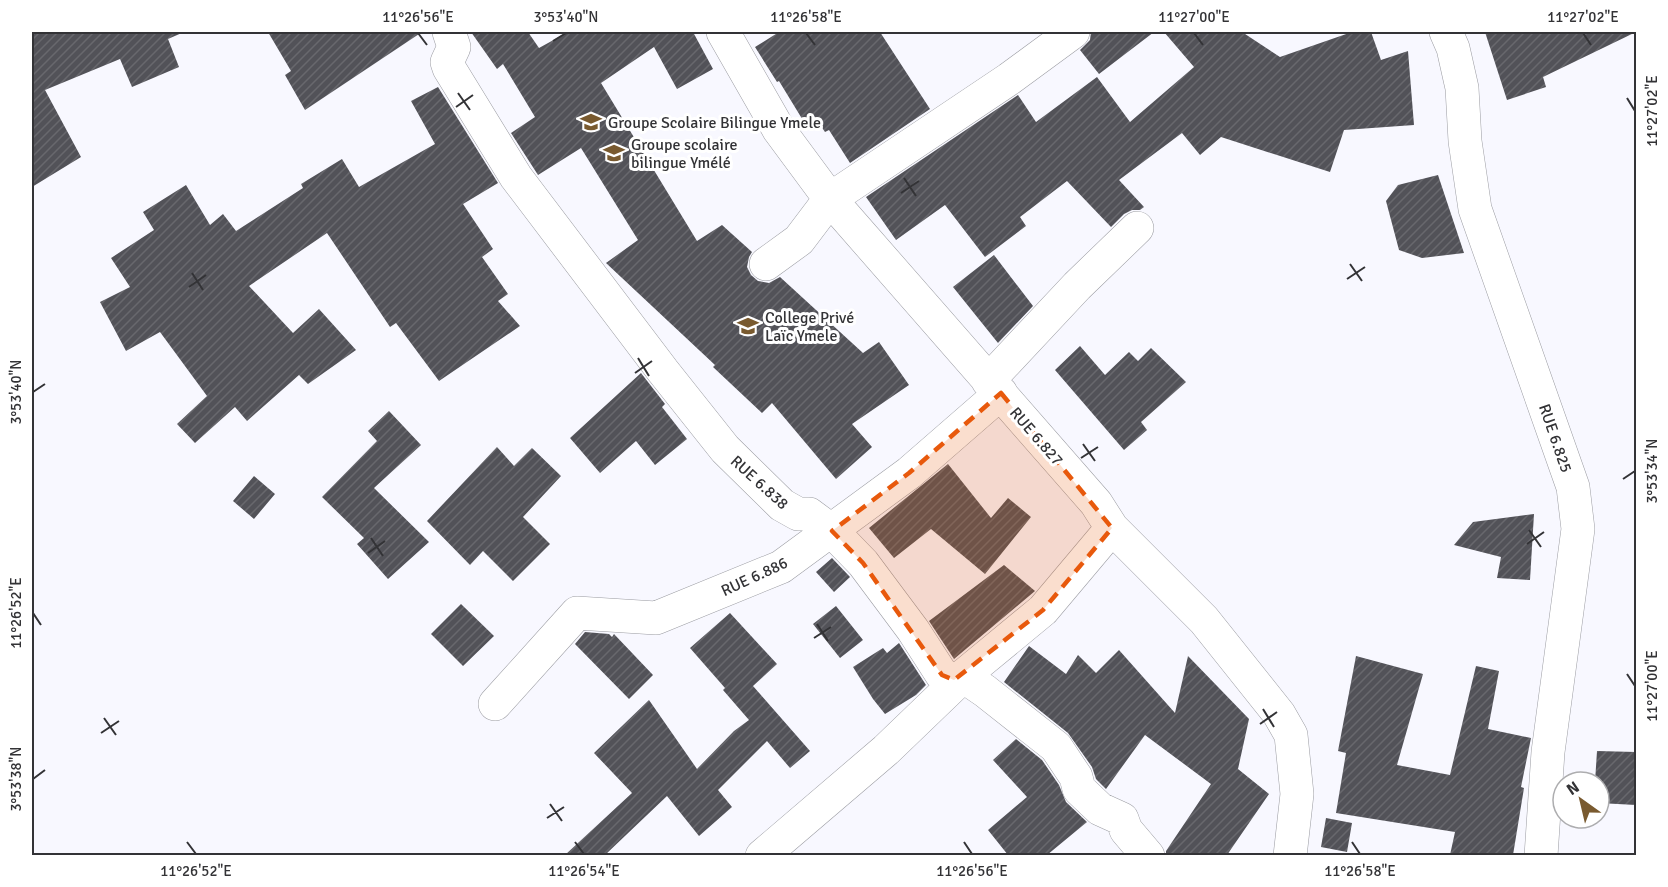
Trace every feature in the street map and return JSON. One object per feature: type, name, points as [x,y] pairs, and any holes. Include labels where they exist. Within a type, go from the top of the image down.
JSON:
[{"type":"street","name":"RUE 6.838","points":[[449,32],[454,47],[447,62],[449,68],[516,177],[725,449],[782,505],[798,514],[810,514],[831,531],[863,563],[913,630],[942,675],[954,680],[963,676],[986,690],[1056,747],[1076,777],[1079,789],[1100,809],[1122,819],[1126,830],[1148,855]]},
{"type":"street","name":"RUE 6.827","points":[[723,32],[751,77],[779,130],[830,199],[1096,503],[1112,528],[1204,620],[1279,714],[1291,735],[1297,794],[1290,855]]},
{"type":"street","points":[[766,264],[799,240],[830,199],[1009,79],[1072,32]]},
{"type":"street","name":"RUE 6.825","points":[[1446,32],[1453,48],[1462,88],[1465,141],[1475,209],[1573,487],[1577,519],[1578,529],[1548,752],[1541,855]]},
{"type":"street","name":"RUE 6.886","points":[[495,704],[577,612],[656,618],[781,567],[831,531],[909,473],[994,387],[1077,286],[1137,228]]},
{"type":"street","points":[[762,855],[886,750],[963,676],[1043,610],[1112,528]]},
{"type":"highlighted area","points":[[1001,393],[1112,528],[1043,610],[954,680],[942,675],[863,563],[832,531],[909,473]]},
{"type":"building","points":[[32,32],[184,32],[168,39],[179,67],[132,87],[120,59],[45,90],[81,157],[32,187]]},
{"type":"building","points":[[268,32],[422,32],[305,110],[285,75],[291,71]]},
{"type":"building","points":[[471,32],[528,32],[539,48],[568,32],[693,32],[713,69],[677,89],[654,47],[601,83],[697,241],[722,225],[752,252],[747,267],[758,281],[769,283],[780,277],[863,353],[879,342],[909,385],[852,424],[872,447],[836,479],[772,403],[762,413],[713,367],[715,365],[606,263],[638,240],[581,148],[538,175],[511,133],[535,117],[503,64],[497,69]]},
{"type":"building","points":[[779,32],[880,32],[930,109],[850,163],[829,130],[825,132],[814,116],[804,122],[755,47]]},
{"type":"building","points":[[1091,32],[1154,32],[1099,74],[1080,50],[1090,40]]},
{"type":"building","points":[[1164,32],[1242,32],[1280,57],[1352,32],[1371,32],[1381,60],[1408,51],[1414,125],[1344,130],[1330,172],[1221,137],[1200,155],[1182,133],[1119,180],[1144,207],[1140,210],[1132,210],[1124,214],[1111,227],[1067,181],[1020,217],[1026,226],[985,257],[945,205],[896,240],[866,197],[1018,95],[1036,122],[1097,77],[1130,122],[1194,67]]},
{"type":"building","points":[[1485,32],[1636,32],[1543,77],[1546,87],[1507,100]]},
{"type":"building","points":[[438,87],[498,183],[463,204],[493,249],[482,257],[508,294],[498,301],[520,326],[439,381],[396,323],[390,327],[327,233],[249,286],[293,333],[319,309],[356,350],[308,384],[299,375],[247,421],[235,407],[195,443],[177,424],[207,396],[160,332],[126,351],[100,302],[130,287],[111,258],[154,230],[143,212],[186,185],[210,225],[223,214],[236,231],[303,188],[301,184],[342,159],[359,187],[435,144],[411,101]]},
{"type":"building","points":[[1438,175],[1464,253],[1422,258],[1399,250],[1386,201],[1398,185]]},
{"type":"building","points":[[994,255],[1033,306],[998,343],[953,287]]},
{"type":"building","points":[[1080,346],[1105,375],[1129,352],[1138,361],[1151,348],[1186,382],[1141,422],[1147,430],[1124,450],[1055,370]]},
{"type":"building","points":[[641,373],[665,404],[662,407],[687,439],[655,465],[636,441],[600,473],[570,438]]},
{"type":"building","points":[[389,411],[421,445],[374,488],[429,542],[388,579],[357,544],[364,538],[322,497],[377,441],[368,431]]},
{"type":"building","points":[[497,447],[514,466],[532,448],[561,476],[523,517],[550,544],[513,581],[483,551],[470,565],[427,521]]},
{"type":"building","points":[[948,464],[991,518],[1008,498],[1031,517],[985,574],[931,529],[894,558],[869,528]]},
{"type":"building","points":[[254,476],[275,494],[254,519],[233,501]]},
{"type":"building","points":[[1534,514],[1530,580],[1497,578],[1501,557],[1454,545],[1473,522]]},
{"type":"building","points":[[832,558],[850,577],[834,592],[816,572]]},
{"type":"building","points":[[1004,565],[1035,591],[954,659],[929,621]]},
{"type":"building","points":[[461,604],[494,636],[463,666],[431,634]]},
{"type":"building","points":[[836,606],[863,640],[840,658],[813,624]]},
{"type":"building","points":[[730,613],[777,664],[753,686],[810,751],[790,768],[767,741],[718,790],[732,807],[699,836],[667,796],[605,855],[565,855],[632,793],[594,753],[649,700],[697,769],[734,731],[749,720],[690,648]]},
{"type":"building","points":[[585,632],[609,634],[612,637],[614,634],[653,675],[629,699],[575,644]]},
{"type":"building","points":[[899,643],[926,685],[916,695],[885,714],[853,667],[883,648],[887,653]]},
{"type":"building","points":[[1029,646],[1066,674],[1078,655],[1096,673],[1119,650],[1175,713],[1188,656],[1249,719],[1238,769],[1269,794],[1227,855],[1166,855],[1166,851],[1211,784],[1145,735],[1106,789],[1096,779],[1092,767],[1068,733],[1004,682]]},
{"type":"building","points":[[1356,656],[1423,674],[1397,765],[1450,775],[1476,666],[1499,671],[1488,729],[1531,738],[1521,787],[1524,788],[1513,855],[1450,855],[1455,832],[1336,813],[1346,753],[1338,751]]},
{"type":"building","points":[[1016,739],[1042,760],[1059,785],[1066,802],[1087,822],[1047,855],[1008,855],[988,830],[1027,797],[993,760]]},
{"type":"building","points":[[1597,751],[1636,752],[1636,805],[1611,804],[1611,770],[1596,770]]},
{"type":"building","points":[[1326,818],[1352,823],[1347,852],[1321,847]]},
{"type":"place","name":"Groupe Scolaire Bilingue Ymele","points":[[591,122]]},
{"type":"place","name":"Groupe scolaire bilingue Ymélé","points":[[614,153]]},
{"type":"place","name":"College Privé Laïc Ymele","points":[[748,326]]}]
